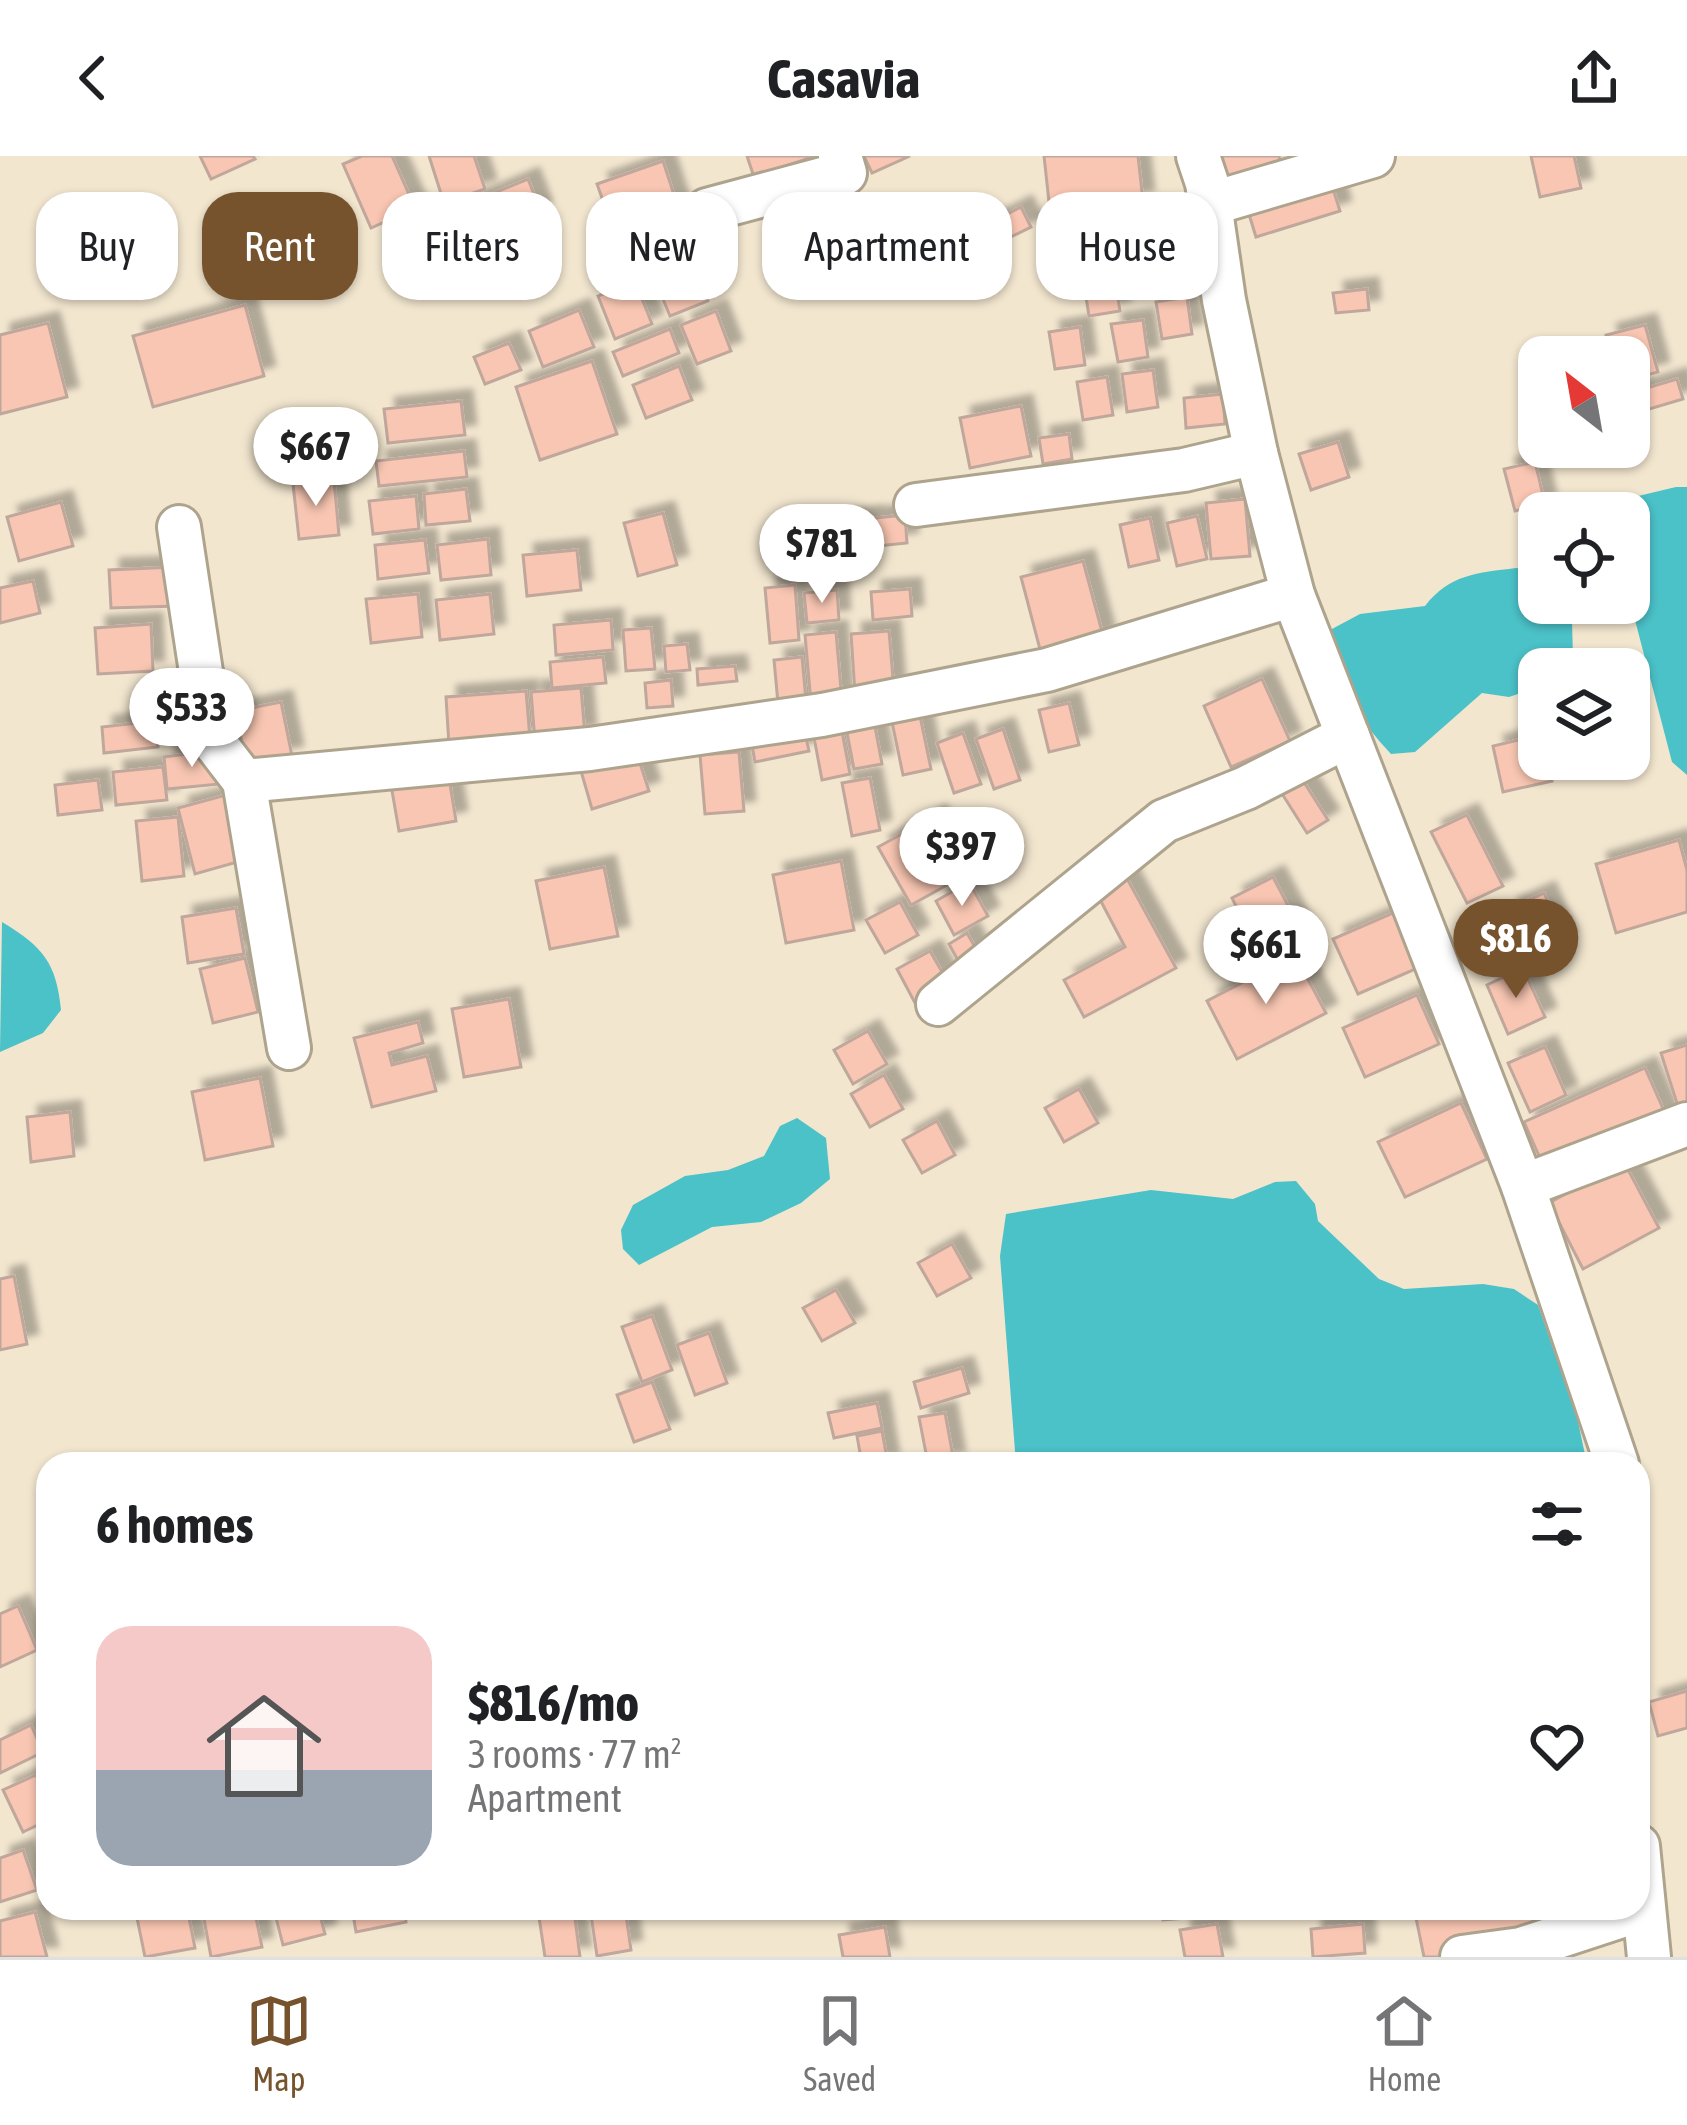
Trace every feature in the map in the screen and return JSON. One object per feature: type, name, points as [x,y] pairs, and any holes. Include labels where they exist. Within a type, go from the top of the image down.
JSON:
[{"type":"street","points":[[738,202],[845,173],[840,156]]},
{"type":"street","points":[[1198,156],[1207,192]]},
{"type":"street","points":[[1218,202],[1373,156]]},
{"type":"street","points":[[1218,259],[1256,454],[1293,595],[1523,1186],[1613,1452]]},
{"type":"street","points":[[916,505],[1184,470],[1256,454]]},
{"type":"street","points":[[179,527],[212,738],[244,782],[289,1048]]},
{"type":"street","points":[[244,782],[590,749],[822,715],[1047,670],[1293,595]]},
{"type":"street","points":[[938,1004],[1164,821],[1246,788],[1348,736]]},
{"type":"street","points":[[1523,1186],[1687,1124]]},
{"type":"street","points":[[1462,1957],[1521,1949],[1609,1920]]},
{"type":"street","points":[[1643,1920],[1648,1957]]},
{"type":"water","points":[[1687,487],[1687,775],[1672,762],[1650,678],[1650,648],[1642,648],[1636,624],[1650,624],[1650,493]]},
{"type":"water","points":[[1518,568],[1518,624],[1572,624],[1573,648],[1518,648],[1518,694],[1482,693],[1415,752],[1391,754],[1368,727],[1341,680],[1332,629],[1360,614],[1425,606],[1444,587]]},
{"type":"water","points":[[2,922],[45,957],[61,1010],[43,1033],[0,1052]]},
{"type":"water","points":[[797,1118],[826,1138],[830,1179],[801,1203],[761,1222],[712,1227],[639,1265],[623,1249],[621,1230],[633,1205],[685,1176],[728,1170],[764,1156],[780,1126]]},
{"type":"water","points":[[1296,1181],[1315,1204],[1318,1221],[1379,1279],[1404,1289],[1483,1284],[1514,1289],[1538,1305],[1584,1452],[1015,1452],[1000,1256],[1006,1214],[1151,1190],[1233,1199],[1275,1182]]},
{"type":"building","points":[[200,156],[253,156],[255,159],[211,179]]},
{"type":"building","points":[[362,156],[392,156],[408,192],[382,192],[382,223],[371,228],[343,164]]},
{"type":"building","points":[[429,156],[474,156],[485,189],[440,192]]},
{"type":"building","points":[[747,156],[815,156],[754,177]]},
{"type":"building","points":[[864,156],[910,156],[872,173]]},
{"type":"building","points":[[1044,156],[1138,156],[1142,192],[1048,192]]},
{"type":"building","points":[[1218,156],[1279,156],[1280,161],[1225,179]]},
{"type":"building","points":[[1531,156],[1574,156],[1581,188],[1540,197]]},
{"type":"building","points":[[663,161],[673,192],[600,192],[597,184]]},
{"type":"building","points":[[1328,173],[1340,211],[1256,237],[1244,198]]},
{"type":"building","points":[[528,179],[533,192],[496,192]]},
{"type":"building","points":[[1021,207],[1031,227],[1012,236],[1012,212]]},
{"type":"building","points":[[1367,289],[1369,310],[1336,313],[1333,293]]},
{"type":"building","points":[[600,300],[643,300],[652,324],[615,339]]},
{"type":"building","points":[[663,300],[708,301],[670,316]]},
{"type":"building","points":[[1086,300],[1118,300],[1120,311],[1089,316]]},
{"type":"building","points":[[1187,300],[1192,334],[1162,339],[1156,302]]},
{"type":"building","points":[[245,305],[264,376],[153,407],[133,336]]},
{"type":"building","points":[[579,310],[594,347],[543,367],[529,331]]},
{"type":"building","points":[[716,311],[731,351],[697,364],[681,325]]},
{"type":"building","points":[[1143,320],[1148,357],[1118,362],[1111,324]]},
{"type":"building","points":[[48,323],[67,397],[0,414],[0,335]]},
{"type":"building","points":[[1645,325],[1648,336],[1606,336]]},
{"type":"building","points":[[1080,327],[1085,365],[1055,369],[1049,332]]},
{"type":"building","points":[[670,329],[679,353],[623,376],[613,352]]},
{"type":"building","points":[[509,343],[521,370],[485,384],[474,357]]},
{"type":"building","points":[[1650,343],[1658,372],[1650,374]]},
{"type":"building","points":[[592,361],[617,434],[540,460],[516,387]]},
{"type":"building","points":[[679,366],[692,400],[646,418],[633,385]]},
{"type":"building","points":[[1153,370],[1158,407],[1127,412],[1122,374]]},
{"type":"building","points":[[1107,377],[1113,415],[1083,420],[1077,382]]},
{"type":"building","points":[[1677,379],[1683,399],[1650,409],[1650,387]]},
{"type":"building","points":[[1223,394],[1225,424],[1186,428],[1184,398]]},
{"type":"building","points":[[461,401],[465,435],[388,443],[384,409]]},
{"type":"building","points":[[1021,406],[1031,456],[970,468],[960,418]]},
{"type":"building","points":[[1069,434],[1072,459],[1043,464],[1039,438]]},
{"type":"building","points":[[1338,442],[1349,477],[1311,490],[1299,454]]},
{"type":"building","points":[[464,451],[467,477],[379,486],[376,461]]},
{"type":"building","points":[[1536,468],[1542,492],[1518,492],[1515,511],[1504,469]]},
{"type":"building","points":[[334,480],[339,535],[299,539],[293,484]]},
{"type":"building","points":[[466,489],[470,521],[426,525],[424,494]]},
{"type":"building","points":[[416,496],[419,529],[373,534],[369,501]]},
{"type":"building","points":[[1245,499],[1250,556],[1211,559],[1206,503]]},
{"type":"building","points":[[61,502],[73,546],[19,561],[7,517]]},
{"type":"building","points":[[663,513],[677,565],[638,576],[624,523]]},
{"type":"building","points":[[905,515],[907,543],[877,546],[875,518]]},
{"type":"building","points":[[1197,516],[1207,559],[1177,566],[1167,523]]},
{"type":"building","points":[[872,517],[874,540],[844,543],[842,520]]},
{"type":"building","points":[[1150,518],[1159,560],[1129,567],[1120,525]]},
{"type":"building","points":[[488,539],[491,575],[441,580],[437,545]]},
{"type":"building","points":[[425,540],[429,573],[378,579],[375,545]]},
{"type":"building","points":[[577,550],[581,590],[527,596],[523,555]]},
{"type":"building","points":[[1083,561],[1104,639],[1042,657],[1021,577]]},
{"type":"building","points":[[175,567],[177,606],[111,608],[109,570]]},
{"type":"building","points":[[33,581],[40,613],[0,623],[0,588]]},
{"type":"building","points":[[795,585],[799,640],[770,643],[765,588]]},
{"type":"building","points":[[910,589],[912,616],[873,620],[871,592]]},
{"type":"building","points":[[837,590],[839,620],[807,623],[804,593]]},
{"type":"building","points":[[418,594],[422,637],[371,643],[366,599]]},
{"type":"building","points":[[490,594],[494,634],[440,640],[436,600]]},
{"type":"building","points":[[611,620],[613,650],[556,655],[554,625]]},
{"type":"building","points":[[151,624],[153,671],[98,674],[95,628]]},
{"type":"building","points":[[651,628],[655,669],[626,671],[623,630]]},
{"type":"building","points":[[889,631],[894,690],[855,693],[851,634]]},
{"type":"building","points":[[836,632],[842,701],[811,703],[805,635]]},
{"type":"building","points":[[687,644],[690,670],[666,672],[664,646]]},
{"type":"building","points":[[603,657],[606,683],[552,688],[550,662]]},
{"type":"building","points":[[802,657],[807,711],[779,714],[774,660]]},
{"type":"building","points":[[735,666],[737,681],[698,685],[697,669]]},
{"type":"building","points":[[1262,679],[1290,741],[1231,767],[1204,706]]},
{"type":"building","points":[[671,680],[673,706],[647,708],[645,683]]},
{"type":"building","points":[[581,688],[585,736],[535,741],[531,692]]},
{"type":"building","points":[[526,691],[530,739],[449,745],[446,697]]},
{"type":"building","points":[[219,696],[222,724],[166,730],[163,702]]},
{"type":"building","points":[[281,702],[292,756],[246,765],[236,711]]},
{"type":"building","points":[[1069,703],[1079,745],[1049,752],[1039,710]]},
{"type":"building","points":[[872,711],[882,764],[854,769],[844,717]]},
{"type":"building","points":[[920,716],[931,769],[903,775],[892,722]]},
{"type":"building","points":[[155,721],[158,747],[104,753],[102,727]]},
{"type":"building","points":[[840,721],[850,774],[822,780],[812,727]]},
{"type":"building","points":[[803,724],[809,751],[755,762],[750,734]]},
{"type":"building","points":[[1003,729],[1020,780],[994,789],[976,739]]},
{"type":"building","points":[[963,733],[981,784],[954,793],[937,743]]},
{"type":"building","points":[[1518,740],[1518,780],[1552,781],[1503,792],[1493,746]]},
{"type":"building","points":[[217,750],[220,784],[167,789],[164,757]]},
{"type":"building","points":[[739,752],[744,811],[705,814],[700,755]]},
{"type":"building","points":[[445,753],[456,821],[399,831],[387,762]]},
{"type":"building","points":[[637,754],[649,791],[592,809],[581,771]]},
{"type":"building","points":[[163,767],[167,800],[116,805],[113,772]]},
{"type":"building","points":[[1300,776],[1328,820],[1307,833],[1279,789]]},
{"type":"building","points":[[870,778],[880,830],[852,836],[842,783]]},
{"type":"building","points":[[98,780],[102,810],[58,815],[55,785]]},
{"type":"building","points":[[237,792],[255,857],[195,874],[178,808]]},
{"type":"building","points":[[1467,815],[1503,886],[1467,903],[1431,832]]},
{"type":"building","points":[[935,816],[967,874],[911,905],[878,847]]},
{"type":"building","points":[[178,817],[184,876],[142,881],[136,821]]},
{"type":"building","points":[[1679,840],[1687,870],[1687,912],[1616,933],[1596,864]]},
{"type":"building","points":[[841,861],[854,930],[786,943],[773,875]]},
{"type":"building","points":[[604,867],[618,936],[550,949],[536,881]]},
{"type":"building","points":[[1124,873],[1176,968],[1084,1017],[1064,980],[1125,947],[1095,890]]},
{"type":"building","points":[[1273,877],[1304,936],[1261,957],[1232,898]]},
{"type":"building","points":[[969,882],[988,916],[954,935],[936,901]]},
{"type":"building","points":[[1544,893],[1565,941],[1529,958],[1507,909]]},
{"type":"building","points":[[900,902],[918,935],[885,953],[866,920]]},
{"type":"building","points":[[236,908],[244,954],[188,963],[182,917]]},
{"type":"building","points":[[1395,912],[1420,967],[1358,994],[1333,939]]},
{"type":"building","points":[[967,933],[991,975],[972,986],[949,944]]},
{"type":"building","points":[[930,951],[949,984],[915,1003],[897,969]]},
{"type":"building","points":[[1295,955],[1326,1013],[1237,1059],[1207,1001]]},
{"type":"building","points":[[245,958],[258,1012],[213,1023],[200,969]]},
{"type":"building","points":[[1523,968],[1545,1017],[1508,1034],[1487,985]]},
{"type":"building","points":[[1417,995],[1439,1044],[1365,1077],[1343,1028]]},
{"type":"building","points":[[509,999],[521,1067],[464,1077],[452,1009]]},
{"type":"building","points":[[418,1022],[423,1043],[389,1053],[392,1065],[427,1056],[436,1091],[372,1107],[354,1038]]},
{"type":"building","points":[[868,1031],[887,1064],[853,1084],[834,1050]]},
{"type":"building","points":[[1687,1045],[1687,1114],[1681,1116],[1661,1053]]},
{"type":"building","points":[[1545,1047],[1566,1095],[1530,1112],[1508,1063]]},
{"type":"building","points":[[1645,1068],[1669,1122],[1548,1176],[1524,1122]]},
{"type":"building","points":[[884,1075],[903,1109],[870,1127],[851,1094]]},
{"type":"building","points":[[260,1078],[273,1146],[205,1160],[192,1092]]},
{"type":"building","points":[[1079,1089],[1098,1123],[1064,1142],[1045,1108]]},
{"type":"building","points":[[1461,1103],[1487,1159],[1405,1197],[1378,1142]]},
{"type":"building","points":[[70,1112],[74,1156],[31,1162],[27,1117]]},
{"type":"building","points":[[937,1121],[955,1155],[922,1173],[903,1140]]},
{"type":"building","points":[[1624,1162],[1659,1228],[1583,1269],[1549,1203]]},
{"type":"building","points":[[952,1244],[971,1278],[937,1296],[918,1263]]},
{"type":"building","points":[[14,1276],[27,1344],[0,1350],[0,1279]]},
{"type":"building","points":[[836,1290],[855,1323],[822,1341],[803,1308]]},
{"type":"building","points":[[652,1316],[672,1370],[642,1382],[622,1327]]},
{"type":"building","points":[[709,1333],[727,1383],[695,1395],[677,1345]]},
{"type":"building","points":[[962,1368],[969,1393],[921,1408],[914,1382]]},
{"type":"building","points":[[652,1382],[670,1429],[634,1442],[617,1395]]},
{"type":"building","points":[[877,1403],[882,1428],[834,1438],[828,1413]]},
{"type":"building","points":[[945,1413],[952,1452],[926,1452],[919,1417]]},
{"type":"building","points":[[882,1431],[886,1452],[860,1452],[857,1436]]},
{"type":"building","points":[[18,1606],[36,1650],[0,1667],[0,1614]]},
{"type":"building","points":[[1687,1691],[1687,1728],[1658,1736],[1650,1702]]},
{"type":"building","points":[[31,1725],[36,1755],[0,1773],[0,1740]]},
{"type":"building","points":[[36,1775],[36,1826],[23,1832],[3,1790]]},
{"type":"building","points":[[23,1850],[36,1890],[0,1902],[0,1858]]},
{"type":"building","points":[[35,1912],[47,1957],[0,1957],[0,1921]]},
{"type":"building","points":[[137,1920],[189,1920],[195,1948],[145,1957]]},
{"type":"building","points":[[204,1920],[256,1920],[262,1947],[211,1957]]},
{"type":"building","points":[[277,1920],[321,1920],[325,1934],[283,1945]]},
{"type":"building","points":[[354,1920],[406,1920],[406,1922],[356,1932]]},
{"type":"building","points":[[539,1920],[575,1920],[580,1957],[545,1957]]},
{"type":"building","points":[[592,1920],[627,1920],[631,1950],[597,1956]]},
{"type":"building","points":[[1416,1920],[1536,1920],[1541,1942],[1471,1957],[1424,1957]]},
{"type":"building","points":[[1217,1924],[1223,1957],[1185,1957],[1180,1930]]},
{"type":"building","points":[[1363,1924],[1365,1953],[1313,1957],[1311,1929]]},
{"type":"building","points":[[885,1927],[890,1957],[843,1957],[839,1935]]}]
